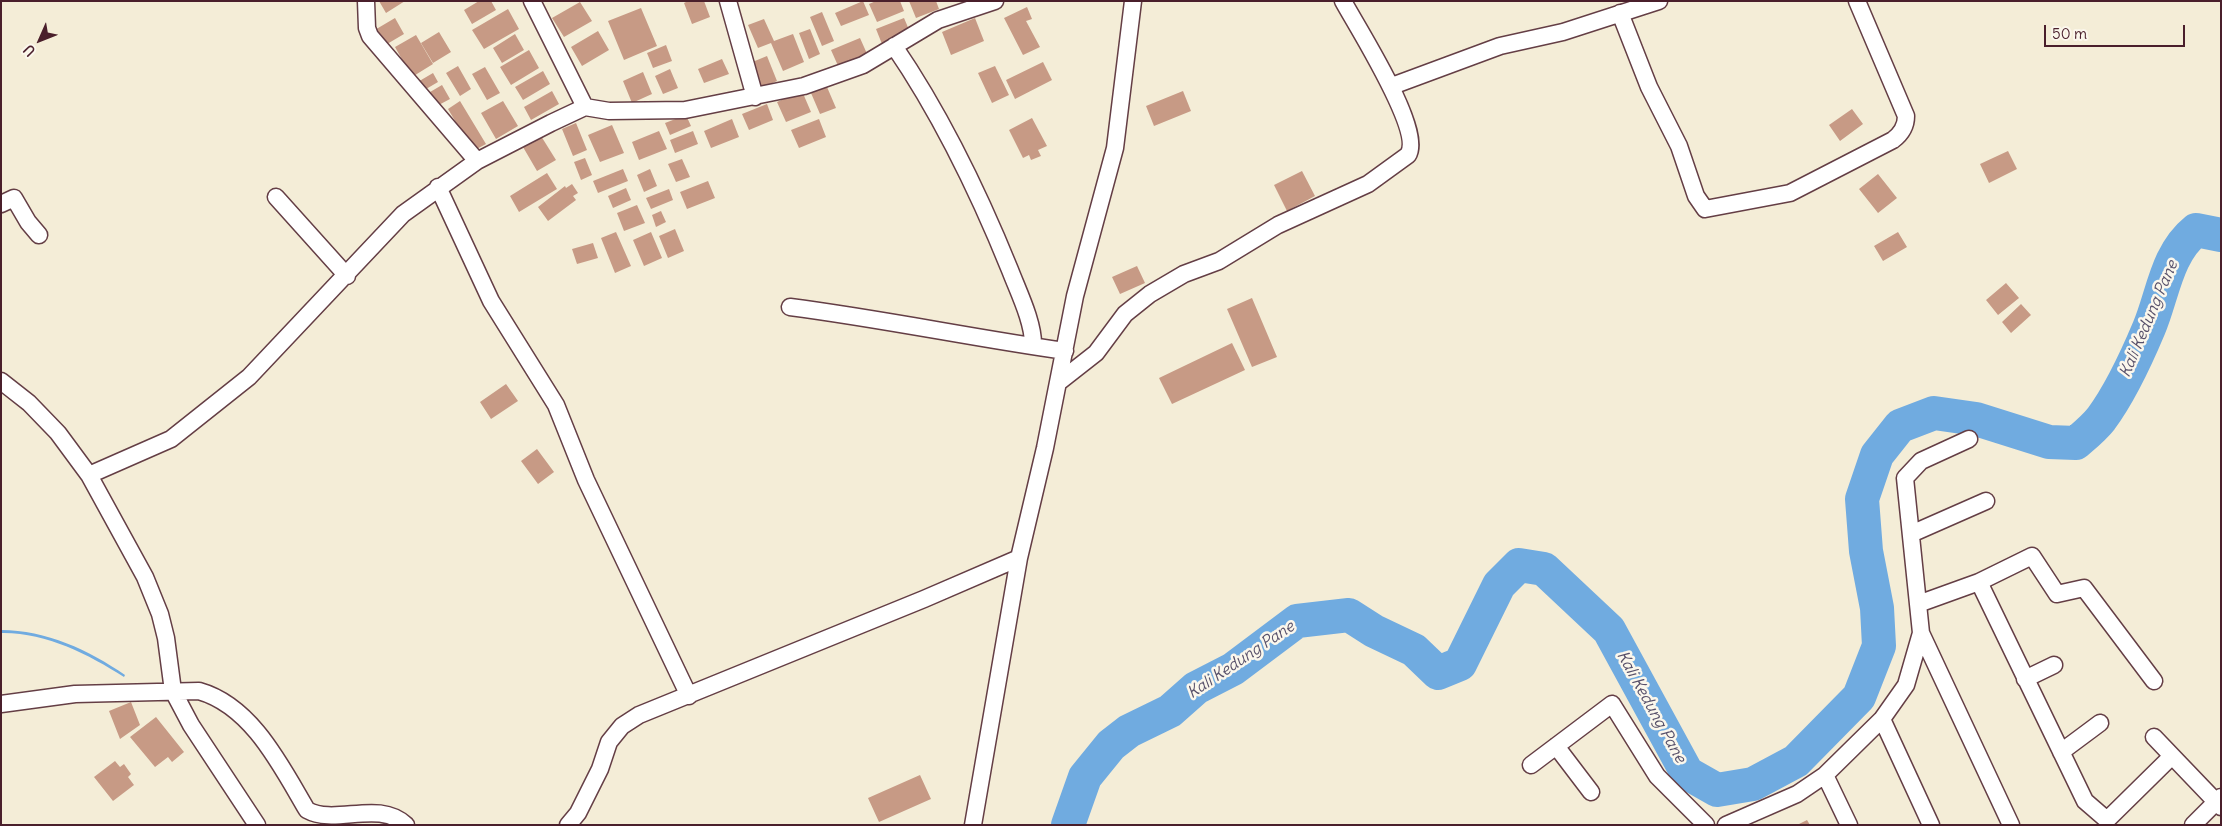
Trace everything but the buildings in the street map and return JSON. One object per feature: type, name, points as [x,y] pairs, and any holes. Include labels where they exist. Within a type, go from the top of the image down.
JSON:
[{"type":"street","points":[[366,1],[367,28],[370,36],[477,161]]},
{"type":"street","points":[[532,1],[584,107]]},
{"type":"street","points":[[728,1],[755,97]]},
{"type":"street","points":[[89,475],[170,439],[250,377],[313,307],[347,276],[403,214],[438,187],[477,161],[584,107],[609,111],[685,110],[755,97],[837,76],[863,66],[963,5],[995,1]]},
{"type":"street","points":[[973,825],[1020,558],[1060,378],[1075,296],[1115,148],[1133,1]]},
{"type":"street","points":[[1060,378],[1096,354],[1125,314],[1150,294],[1184,274],[1219,260],[1278,225],[1368,184],[1408,155],[1412,148],[1407,125],[1392,86],[1366,45],[1343,1]]},
{"type":"street","points":[[1392,86],[1500,46],[1563,32],[1659,1]]},
{"type":"street","points":[[1620,13],[1649,87],[1682,154],[1696,196],[1705,209],[1790,193],[1893,140],[1900,134],[1906,123],[1906,116],[1857,1]]},
{"type":"street","points":[[894,46],[923,89],[985,208],[1022,300],[1032,332],[1033,346]]},
{"type":"street","points":[[438,187],[491,301],[556,405],[586,480],[689,696]]},
{"type":"street","points":[[276,197],[347,276]]},
{"type":"street","points":[[1,204],[14,198],[28,222],[39,235]]},
{"type":"street","points":[[790,307],[883,320],[1065,353]]},
{"type":"street","points":[[1,381],[29,404],[58,433],[89,475],[145,577],[160,614],[166,638],[173,691],[191,725],[253,823]]},
{"type":"street","points":[[1969,439],[1920,461],[1905,478],[1921,633],[2011,825]]},
{"type":"street","points":[[1911,534],[1986,501]]},
{"type":"street","points":[[1918,604],[1979,582],[2032,556],[2057,594],[2084,588],[2154,681]]},
{"type":"street","points":[[568,825],[578,812],[600,769],[609,742],[622,726],[638,715],[689,696],[1020,558]]},
{"type":"street","points":[[1979,582],[2085,801],[2107,820],[2172,756]]},
{"type":"street","points":[[1726,825],[1764,818],[1825,775],[1882,719],[1906,685],[1921,633]]},
{"type":"street","points":[[2025,679],[2054,665]]},
{"type":"street","points":[[1,704],[75,694],[199,691],[224,700],[262,739],[307,810],[316,816],[382,813],[398,817],[406,825]]},
{"type":"street","points":[[1531,765],[1612,704],[1657,776],[1706,825]]},
{"type":"street","points":[[1882,719],[1932,825]]},
{"type":"street","points":[[2061,752],[2100,723]]},
{"type":"street","points":[[2154,737],[2219,802],[2193,825]]},
{"type":"street","points":[[1556,746],[1591,792]]},
{"type":"street","points":[[1825,775],[1849,825]]},
{"type":"water","points":[[1,630],[34,634],[66,643],[97,657],[125,675],[124,677],[96,660],[50,640],[34,636],[1,633]]},
{"type":"waterway","name":"Kali Kedung Pane","points":[[1068,825],[1085,777],[1111,745],[1129,731],[1170,711],[1196,688],[1233,669],[1297,621],[1349,615],[1374,631],[1414,650],[1438,673],[1460,664],[1499,585],[1519,565],[1544,569],[1609,630],[1687,773],[1717,790],[1753,784],[1796,761],[1859,697],[1879,646],[1877,608],[1866,551],[1862,499],[1877,455],[1900,426],[1934,413],[1976,419],[2049,442],[2076,443],[2101,419],[2122,387],[2149,328],[2166,276],[2178,251],[2196,230],[2221,235]]}]
